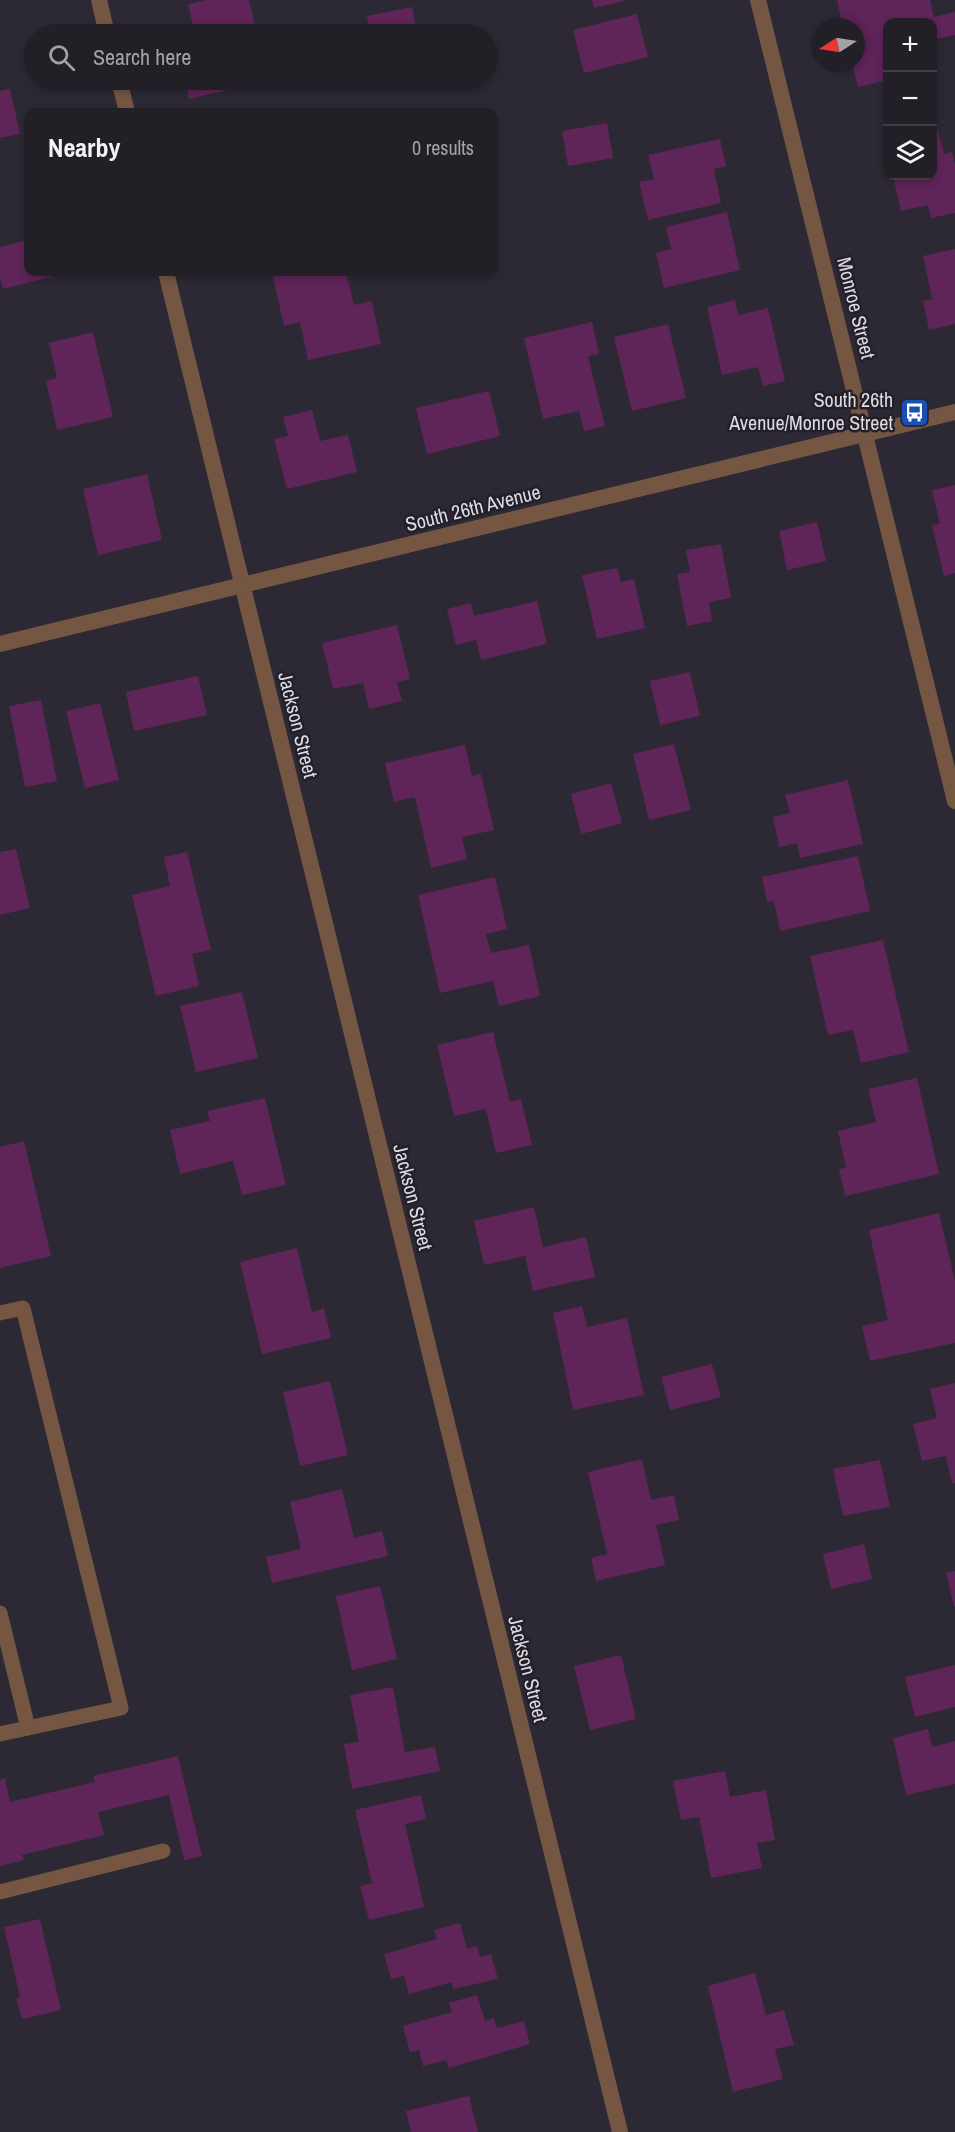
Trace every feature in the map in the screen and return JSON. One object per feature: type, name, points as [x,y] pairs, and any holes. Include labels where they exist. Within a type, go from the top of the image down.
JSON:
[{"type":"street","points":[[99,0],[105,24]]},
{"type":"street","name":"Monroe Street","points":[[758,0],[955,801]]},
{"type":"street","points":[[121,90],[126,108]]},
{"type":"street","name":"Jackson Street","points":[[167,276],[620,2132]]},
{"type":"street","name":"South 26th Avenue","points":[[0,644],[955,412]]},
{"type":"lane","points":[[0,1313],[23,1308],[121,1708],[0,1734]]},
{"type":"lane","points":[[0,1613],[28,1728]]},
{"type":"lane","points":[[0,1892],[163,1851]]},
{"type":"building","points":[[206,0],[249,0],[255,24],[193,24],[188,4]]},
{"type":"building","points":[[592,0],[625,0],[625,1],[594,8]]},
{"type":"building","points":[[837,0],[930,0],[934,17],[955,12],[955,35],[937,39],[937,18],[883,18],[883,81],[858,87],[854,72],[865,72],[865,18],[841,18]]},
{"type":"building","points":[[412,7],[415,24],[368,24],[367,16]]},
{"type":"building","points":[[637,14],[648,57],[584,73],[573,30]]},
{"type":"building","points":[[10,89],[20,134],[0,138],[0,91]]},
{"type":"building","points":[[187,90],[227,90],[189,99]]},
{"type":"building","points":[[607,123],[613,158],[568,166],[562,131]]},
{"type":"building","points":[[937,126],[944,154],[952,152],[955,165],[955,213],[931,218],[928,205],[901,211],[894,180],[937,180]]},
{"type":"building","points":[[720,139],[726,166],[714,169],[721,203],[648,220],[639,182],[654,179],[648,155]]},
{"type":"building","points":[[727,212],[740,270],[664,288],[656,253],[671,249],[666,227]]},
{"type":"building","points":[[24,241],[24,276],[54,276],[3,289],[0,277],[0,247]]},
{"type":"building","points":[[955,249],[955,324],[929,330],[923,301],[932,299],[923,256]]},
{"type":"building","points":[[273,276],[347,276],[354,305],[372,301],[381,344],[308,360],[300,322],[284,326]]},
{"type":"building","points":[[735,300],[738,315],[768,308],[785,381],[763,386],[758,367],[722,375],[707,307]]},
{"type":"building","points":[[592,322],[599,354],[588,356],[605,426],[584,431],[579,411],[543,419],[524,338]]},
{"type":"building","points":[[668,324],[686,398],[632,411],[614,337]]},
{"type":"building","points":[[93,332],[113,417],[57,430],[46,381],[57,378],[49,343]]},
{"type":"building","points":[[489,391],[500,436],[427,454],[416,408]]},
{"type":"building","points":[[312,410],[320,441],[348,435],[357,472],[287,489],[274,439],[288,436],[283,417]]},
{"type":"building","points":[[147,474],[162,540],[98,555],[83,489]]},
{"type":"building","points":[[955,485],[955,573],[944,576],[932,525],[940,524],[932,490]]},
{"type":"building","points":[[817,522],[826,561],[787,570],[779,531]]},
{"type":"building","points":[[721,544],[731,598],[709,602],[712,621],[687,626],[677,574],[690,572],[686,550]]},
{"type":"building","points":[[617,568],[621,582],[634,579],[645,628],[597,639],[582,575]]},
{"type":"building","points":[[537,601],[547,644],[481,660],[476,640],[456,645],[447,609],[471,603],[474,616]]},
{"type":"building","points":[[397,625],[410,679],[397,682],[402,701],[369,709],[363,683],[333,689],[322,643]]},
{"type":"building","points":[[690,672],[700,716],[660,725],[650,681]]},
{"type":"building","points":[[198,676],[207,715],[134,731],[126,692]]},
{"type":"building","points":[[41,700],[57,781],[25,787],[9,706]]},
{"type":"building","points":[[100,703],[119,780],[85,788],[66,711]]},
{"type":"building","points":[[674,744],[691,810],[649,820],[633,754]]},
{"type":"building","points":[[465,745],[472,776],[481,774],[494,830],[462,837],[467,859],[431,868],[415,797],[394,802],[385,763]]},
{"type":"building","points":[[848,780],[863,844],[800,858],[797,843],[779,847],[773,817],[790,813],[785,795]]},
{"type":"building","points":[[611,783],[622,823],[581,834],[571,794]]},
{"type":"building","points":[[16,849],[30,908],[0,915],[0,852]]},
{"type":"building","points":[[187,852],[211,950],[192,954],[199,986],[156,996],[132,895],[170,886],[164,857]]},
{"type":"building","points":[[858,856],[870,911],[780,931],[774,901],[767,902],[762,877]]},
{"type":"building","points":[[495,877],[507,929],[486,934],[491,953],[529,945],[540,996],[499,1006],[493,981],[440,993],[418,895]]},
{"type":"building","points":[[883,940],[909,1052],[861,1063],[853,1030],[828,1035],[810,956]]},
{"type":"building","points":[[242,992],[258,1058],[196,1072],[180,1006]]},
{"type":"building","points":[[493,1032],[510,1102],[521,1099],[532,1145],[496,1153],[486,1109],[454,1116],[437,1045]]},
{"type":"building","points":[[917,1078],[939,1174],[845,1196],[839,1169],[846,1168],[838,1131],[876,1122],[868,1089]]},
{"type":"building","points":[[265,1098],[286,1185],[242,1195],[233,1161],[180,1174],[170,1130],[210,1121],[207,1111]]},
{"type":"building","points":[[24,1141],[51,1256],[0,1268],[0,1147]]},
{"type":"building","points":[[534,1207],[543,1247],[586,1237],[595,1277],[533,1291],[525,1256],[484,1265],[474,1221]]},
{"type":"building","points":[[939,1213],[955,1281],[955,1343],[870,1361],[862,1326],[888,1320],[869,1230]]},
{"type":"building","points":[[297,1248],[312,1312],[324,1308],[331,1338],[262,1354],[240,1262]]},
{"type":"building","points":[[582,1306],[587,1327],[627,1318],[644,1395],[573,1410],[553,1313]]},
{"type":"building","points":[[712,1364],[721,1397],[670,1410],[661,1377]]},
{"type":"building","points":[[330,1381],[348,1455],[300,1466],[283,1392]]},
{"type":"building","points":[[955,1383],[955,1483],[952,1483],[946,1456],[922,1461],[913,1424],[937,1418],[930,1389]]},
{"type":"building","points":[[642,1459],[651,1500],[674,1495],[679,1520],[656,1525],[665,1565],[596,1581],[591,1558],[607,1554],[588,1472]]},
{"type":"building","points":[[880,1460],[890,1507],[843,1516],[833,1469]]},
{"type":"building","points":[[342,1489],[354,1538],[382,1531],[388,1556],[272,1583],[266,1557],[301,1549],[290,1502]]},
{"type":"building","points":[[864,1544],[872,1579],[831,1589],[823,1554]]},
{"type":"building","points":[[955,1571],[955,1606],[954,1606],[946,1573]]},
{"type":"building","points":[[380,1586],[397,1659],[352,1670],[336,1596]]},
{"type":"building","points":[[621,1655],[636,1719],[590,1730],[574,1666]]},
{"type":"building","points":[[955,1665],[955,1707],[915,1717],[905,1677]]},
{"type":"building","points":[[393,1687],[405,1752],[435,1747],[440,1771],[352,1789],[344,1744],[359,1742],[350,1695]]},
{"type":"building","points":[[928,1729],[932,1747],[955,1741],[955,1784],[906,1795],[893,1738]]},
{"type":"building","points":[[178,1756],[202,1856],[184,1860],[169,1795],[98,1812],[104,1835],[22,1855],[24,1860],[0,1866],[0,1780],[5,1778],[10,1802],[95,1782],[93,1776]]},
{"type":"building","points":[[725,1771],[730,1797],[766,1790],[775,1840],[757,1843],[762,1868],[711,1878],[699,1817],[681,1820],[673,1781]]},
{"type":"building","points":[[421,1795],[426,1819],[405,1824],[424,1907],[369,1920],[360,1886],[372,1883],[355,1810]]},
{"type":"building","points":[[40,1919],[61,2010],[22,2019],[16,1998],[20,1997],[4,1927]]},
{"type":"building","points":[[460,1923],[467,1949],[477,1946],[480,1957],[491,1954],[498,1979],[453,1989],[452,1982],[409,1994],[404,1976],[391,1979],[384,1954],[437,1939],[434,1930]]},
{"type":"building","points":[[755,1973],[766,2015],[784,2010],[794,2045],[775,2049],[783,2079],[733,2092],[708,1986]]},
{"type":"building","points":[[477,1995],[485,2021],[494,2018],[497,2028],[524,2021],[530,2044],[449,2068],[446,2060],[423,2066],[419,2050],[410,2052],[403,2026],[452,2012],[449,2003]]},
{"type":"building","points":[[469,2096],[478,2132],[411,2132],[406,2111]]},
{"type":"place","name":"South 26th Avenue/Monroe Street","points":[[914,412]]}]
